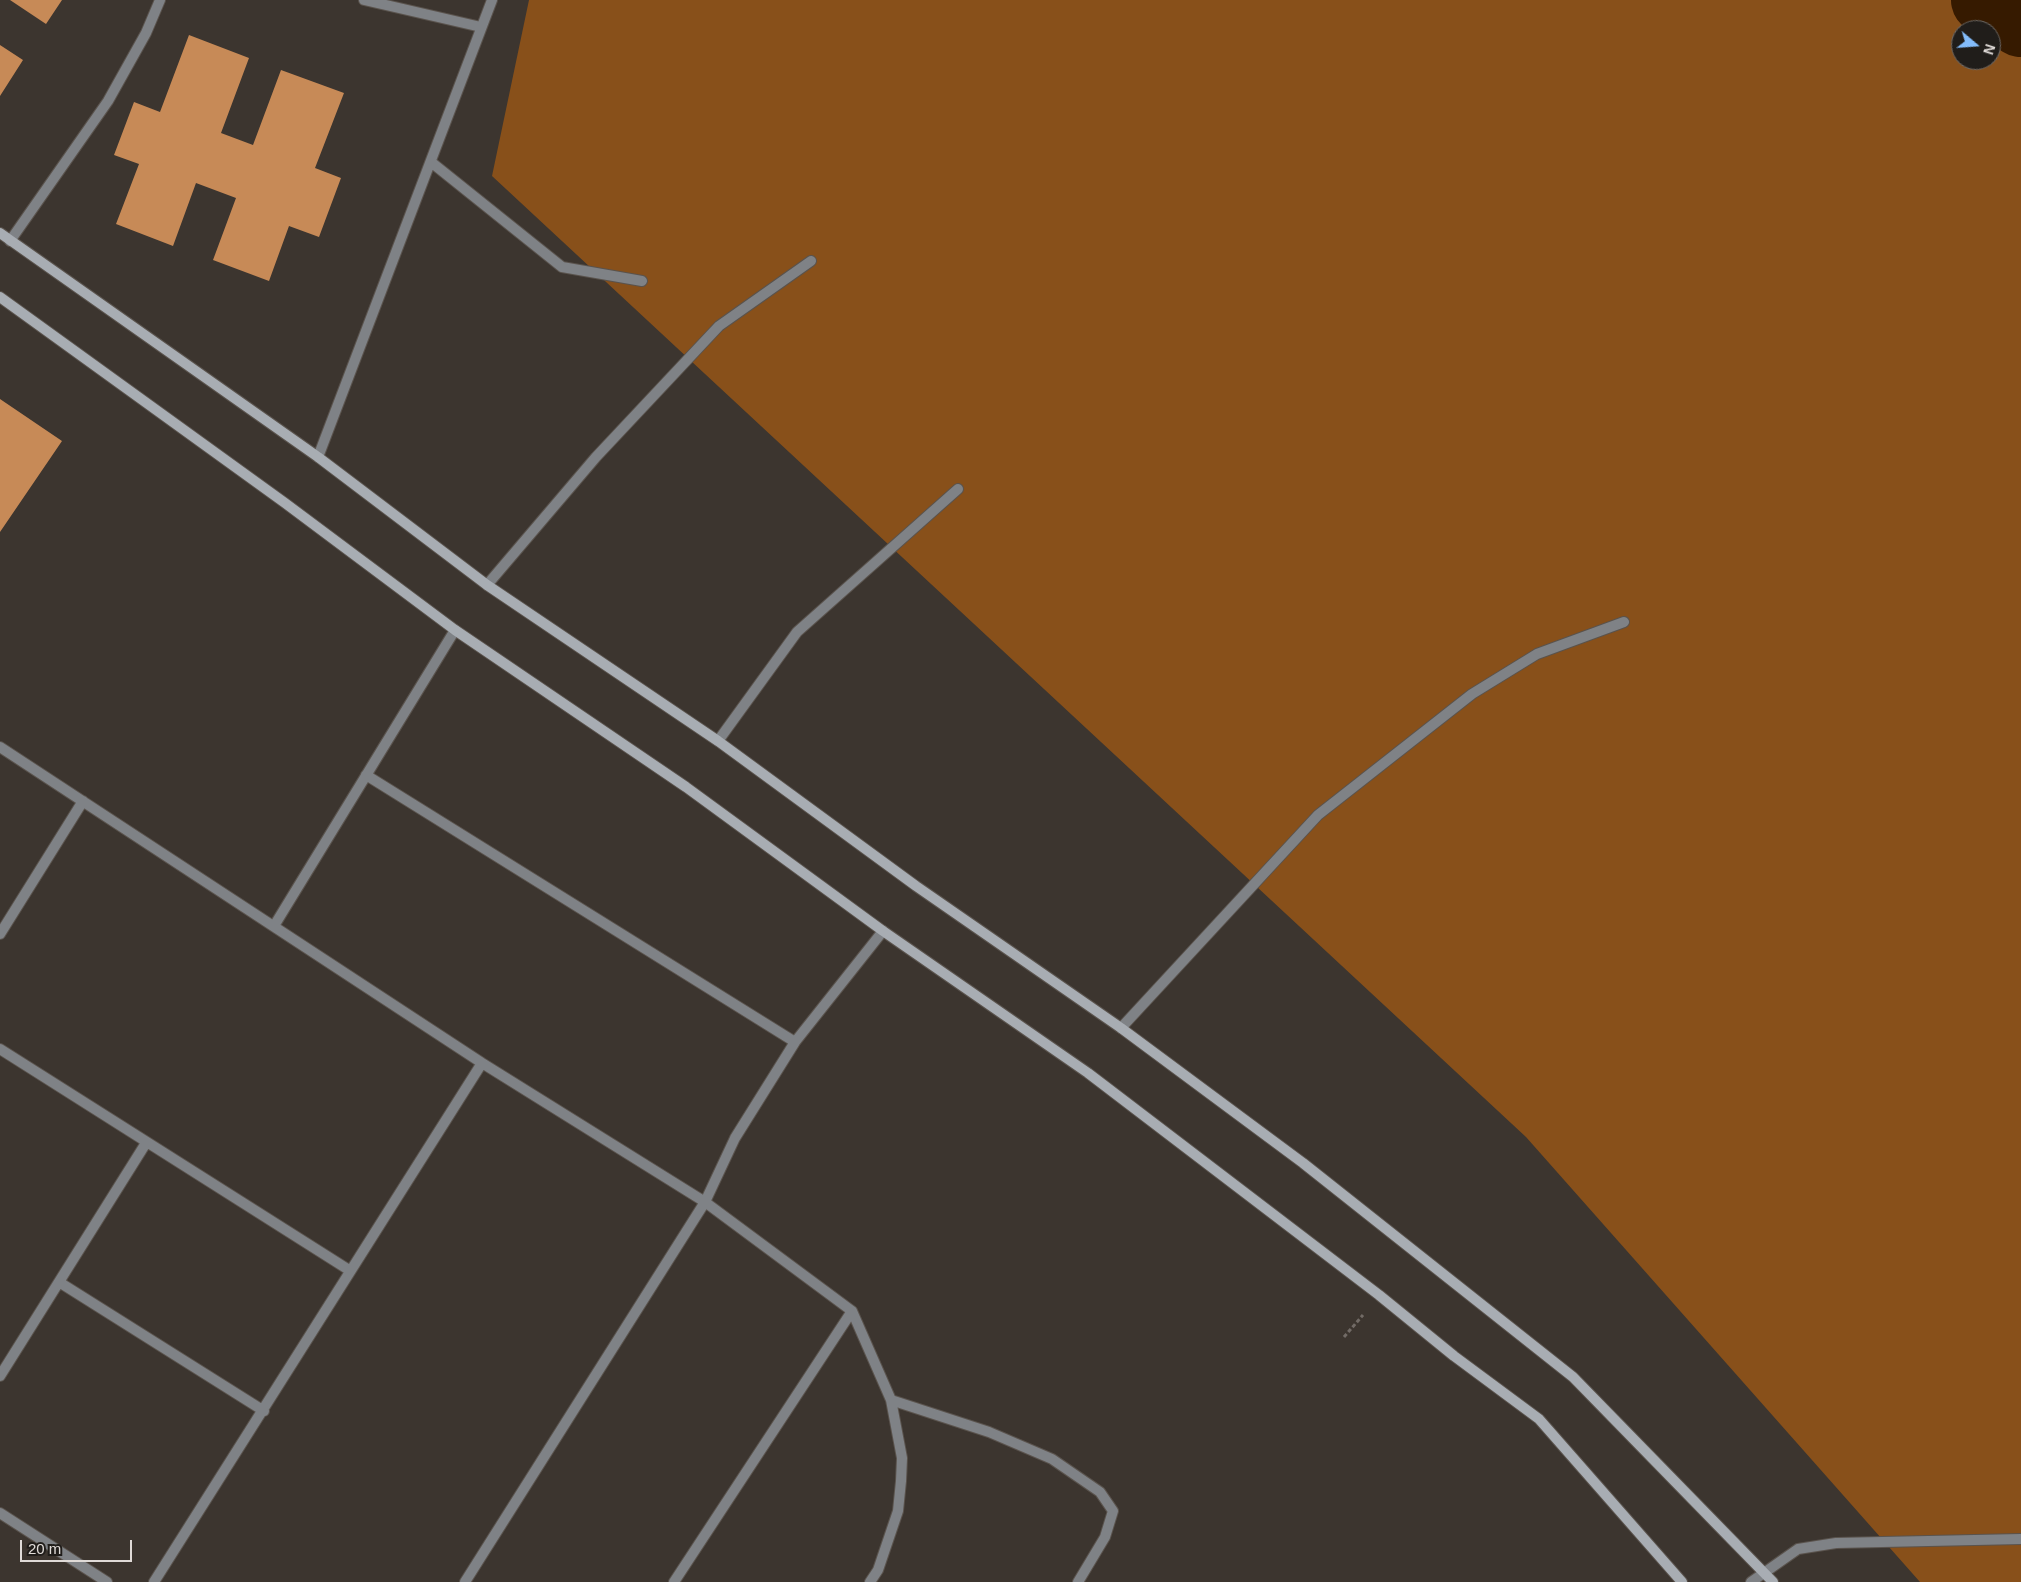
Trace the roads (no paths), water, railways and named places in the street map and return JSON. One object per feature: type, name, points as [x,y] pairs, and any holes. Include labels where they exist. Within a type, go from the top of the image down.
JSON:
[{"type":"main road","points":[[0,233],[318,457],[487,585],[718,741],[916,886],[1121,1028],[1303,1163],[1573,1377],[1766,1572],[1773,1582]]},
{"type":"main road","points":[[0,297],[285,503],[455,630],[686,787],[883,931],[1088,1073],[1379,1295],[1454,1356],[1539,1419],[1682,1582]]},
{"type":"street","points":[[10,241],[108,101],[146,33],[160,0]]},
{"type":"street","points":[[364,0],[481,27]]},
{"type":"street","points":[[318,457],[492,0]]},
{"type":"street","points":[[430,162],[562,267],[642,281]]},
{"type":"street","points":[[487,585],[596,457],[719,326],[811,261]]},
{"type":"street","points":[[718,741],[797,632],[958,489]]},
{"type":"street","points":[[1121,1028],[1318,815],[1472,694],[1537,654],[1624,622]]},
{"type":"street","points":[[274,926],[455,630]]},
{"type":"street","points":[[0,747],[482,1063],[705,1202],[852,1311],[891,1400],[902,1458],[898,1511],[878,1570],[870,1582]]},
{"type":"street","points":[[366,775],[794,1042]]},
{"type":"street","points":[[0,934],[83,801]]},
{"type":"street","points":[[465,1582],[705,1202],[735,1138],[794,1042],[883,931]]},
{"type":"street","points":[[0,1049],[349,1270]]},
{"type":"street","points":[[154,1582],[264,1411],[349,1270],[482,1063]]},
{"type":"street","points":[[0,1376],[146,1143]]},
{"type":"street","points":[[59,1282],[264,1411]]},
{"type":"street","points":[[674,1582],[852,1311]]},
{"type":"street","points":[[891,1400],[989,1432],[1052,1459],[1100,1492],[1113,1511],[1104,1537],[1078,1582]]},
{"type":"street","points":[[0,1513],[107,1582]]},
{"type":"street","points":[[1751,1582],[1798,1549],[1836,1543],[2021,1539]]},
{"type":"waterway","points":[[1985,0],[2021,23]]}]
